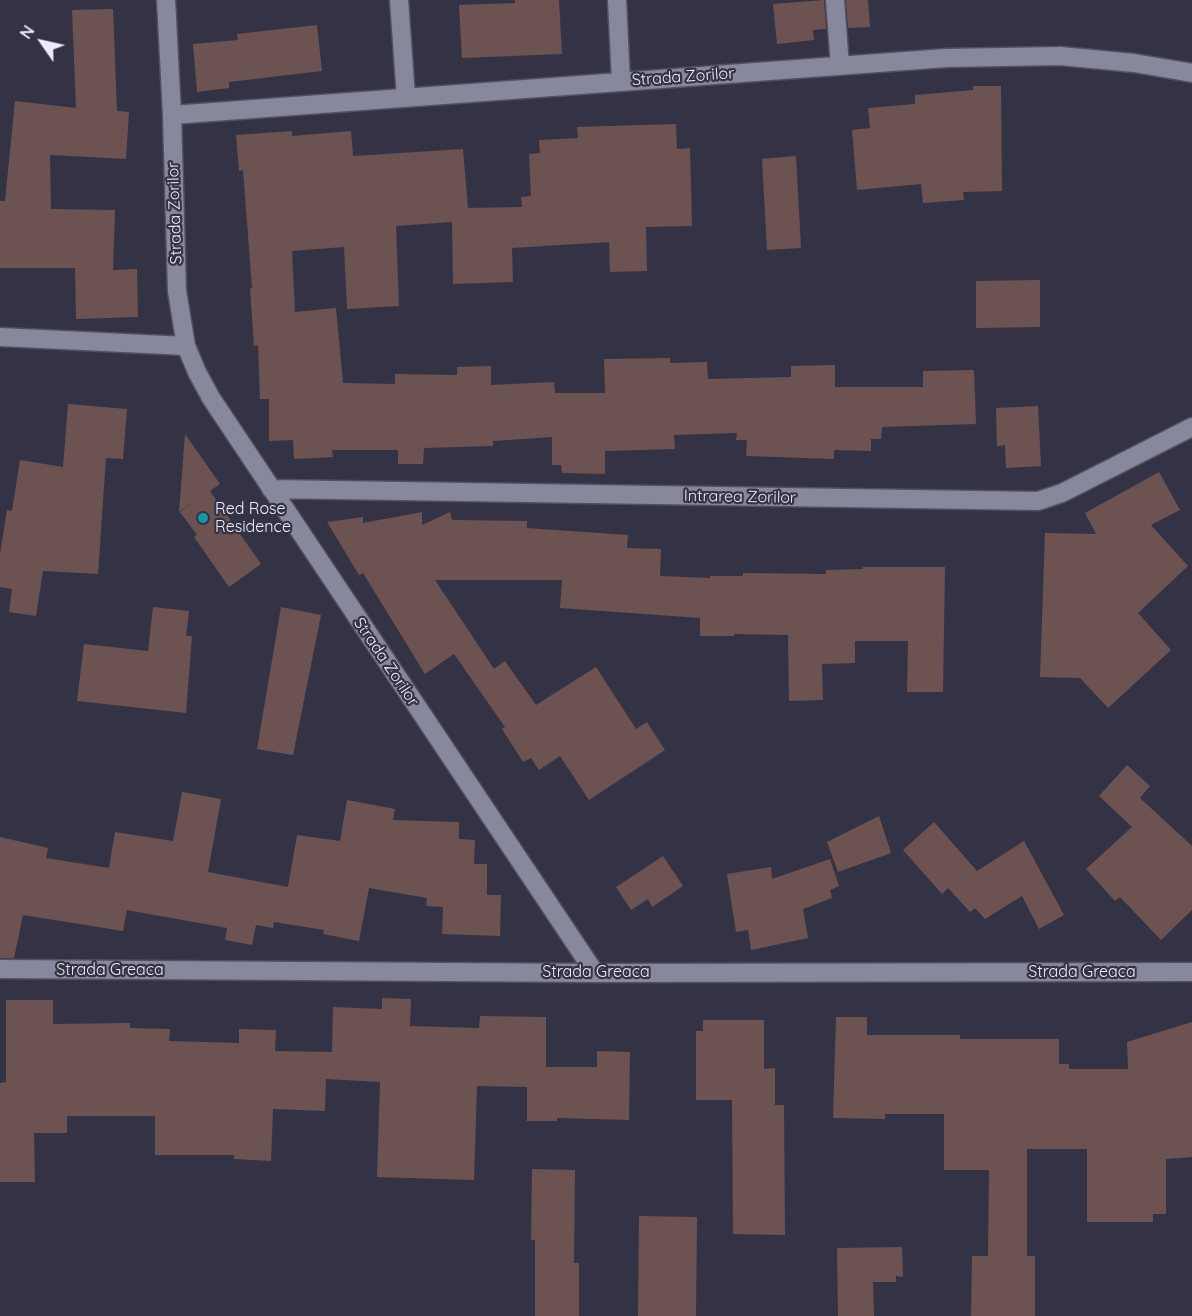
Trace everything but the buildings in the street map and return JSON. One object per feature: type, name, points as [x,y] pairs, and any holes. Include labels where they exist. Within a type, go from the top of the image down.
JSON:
[{"type":"street","name":"Strada Zorilor","points":[[166,0],[177,291],[186,346],[196,372],[271,489],[595,972]]},
{"type":"street","points":[[399,0],[406,98]]},
{"type":"street","points":[[617,0],[621,81]]},
{"type":"street","points":[[835,0],[840,66]]},
{"type":"street","name":"Strada Zorilor","points":[[172,115],[946,58],[1060,56],[1143,64],[1192,73]]},
{"type":"street","points":[[0,337],[186,346]]},
{"type":"street","name":"Intrarea Zorilor","points":[[271,489],[1038,501],[1062,493],[1192,427]]},
{"type":"street","name":"Strada Greaca","points":[[0,969],[1192,972]]},
{"type":"place","name":"Red Rose Residence","points":[[203,518]]}]
